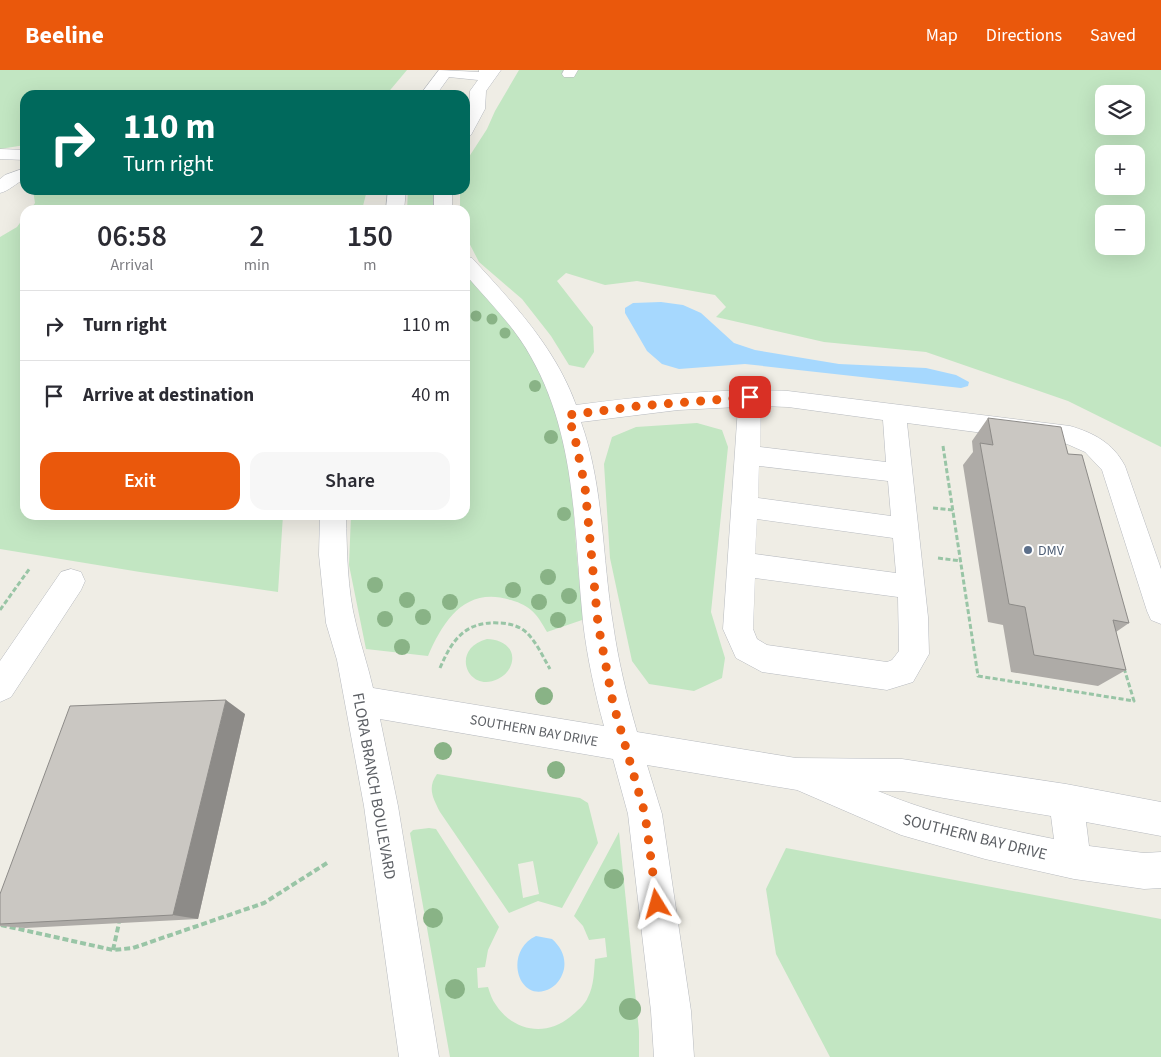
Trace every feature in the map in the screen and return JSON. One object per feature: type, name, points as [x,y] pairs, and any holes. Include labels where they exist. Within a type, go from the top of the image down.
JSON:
[{"type":"street","points":[[432,90],[446,71],[489,72],[478,91],[477,109],[470,122]]},
{"type":"street","points":[[0,154],[20,155]]},
{"type":"street","points":[[0,188],[11,179],[20,175]]},
{"type":"street","points":[[470,268],[516,319],[541,354],[561,396],[575,438],[585,487],[598,624],[613,703],[645,814],[671,1010],[674,1057]]},
{"type":"street","points":[[568,415],[630,407],[750,397],[788,399],[1070,435],[1094,445],[1113,466],[1161,611]]},
{"type":"street","points":[[750,397],[738,629],[746,648],[762,658],[886,676],[902,672],[914,654],[914,617],[894,413]]},
{"type":"street","points":[[747,455],[900,473]]},
{"type":"street","points":[[745,507],[905,529]]},
{"type":"street","name":"FLORA BRANCH BOULEVARD","points":[[334,520],[333,555],[341,623],[352,660],[381,806],[419,1057]]},
{"type":"street","points":[[741,564],[911,587]]},
{"type":"street","points":[[0,687],[71,581]]},
{"type":"street","name":"SOUTHERN BAY DRIVE","points":[[360,701],[796,774],[902,775],[1066,801],[1161,819]]},
{"type":"street","name":"SOUTHERN BAY DRIVE","points":[[796,774],[901,818],[985,842],[1074,861],[1144,871],[1161,870]]},
{"type":"street","points":[[1066,801],[1074,861]]},
{"type":"path","points":[[943,446],[978,676],[1134,701],[1123,663]]},
{"type":"path","points":[[0,610],[30,568]]},
{"type":"path","points":[[440,668],[446,653],[456,638],[471,626],[488,621],[512,624],[526,632],[550,669]]},
{"type":"path","points":[[0,925],[113,950],[133,948],[264,903],[327,864]]},
{"type":"path","points":[[113,950],[119,923]]},
{"type":"green space","points":[[0,70],[407,70],[390,90],[20,90],[20,146],[0,149]]},
{"type":"green space","points":[[519,70],[1161,70],[1161,447],[1068,401],[926,352],[824,342],[716,317],[726,307],[715,295],[637,281],[605,285],[566,273],[557,281],[593,327],[594,352],[584,368],[569,365],[551,336],[522,299],[479,262],[470,245],[470,205],[460,205],[460,195],[470,195],[470,155],[487,129],[495,111]]},
{"type":"green space","points":[[34,195],[366,195],[363,205],[34,205]]},
{"type":"green space","points":[[408,195],[434,195],[434,205],[407,205]]},
{"type":"green space","points":[[20,223],[20,520],[283,520],[278,592],[0,549],[0,237],[17,227]]},
{"type":"green space","points":[[470,279],[504,317],[520,339],[547,385],[557,411],[569,467],[579,581],[585,619],[547,632],[540,620],[524,605],[495,597],[481,598],[469,602],[449,618],[434,642],[428,656],[366,649],[349,565],[351,520],[470,520]]},
{"type":"green space","points":[[697,423],[722,430],[728,447],[711,612],[725,658],[722,678],[694,691],[649,684],[632,661],[610,558],[604,464],[612,437],[636,427]]},
{"type":"green space","points":[[487,639],[498,641],[507,646],[512,654],[512,659],[508,671],[504,675],[487,682],[471,676],[466,660],[468,652],[475,644]]},
{"type":"green space","points":[[437,774],[580,798],[588,803],[598,843],[562,908],[538,901],[509,913],[440,812],[432,793],[434,779]],"holes":[[[533,861],[539,894],[523,898],[518,864]]]},
{"type":"green space","points":[[436,829],[499,927],[488,950],[485,967],[477,968],[478,988],[488,987],[495,1003],[511,1021],[530,1028],[541,1029],[561,1023],[583,1006],[591,988],[595,959],[607,957],[605,938],[589,940],[583,926],[574,916],[619,832],[639,1031],[639,1057],[450,1057],[410,833],[413,830]]},
{"type":"green space","points":[[786,848],[1161,919],[1161,1057],[830,1057],[776,954],[766,889]]},
{"type":"water","points":[[661,302],[683,305],[701,313],[734,343],[755,350],[839,364],[926,368],[956,375],[969,382],[968,386],[961,388],[745,364],[679,369],[662,364],[647,351],[625,313],[625,308],[633,303]]},
{"type":"water","points":[[536,936],[552,939],[558,945],[564,960],[563,972],[558,982],[551,988],[540,992],[530,990],[523,984],[517,964],[520,953],[526,944]]},
{"type":"building","name":"DMV","points":[[988,418],[1061,427],[1068,454],[1082,455],[1129,623],[1113,620],[1126,670],[1034,655],[1025,607],[1009,604],[980,443],[993,445]]},
{"type":"building","points":[[226,700],[173,915],[0,924],[0,894],[70,706]]},
{"type":"place","name":"DMV","points":[[1028,550]]},
{"type":"route","points":[[657,904],[645,814],[613,703],[598,624],[585,487],[575,438],[568,415],[639,406],[750,397]]}]
